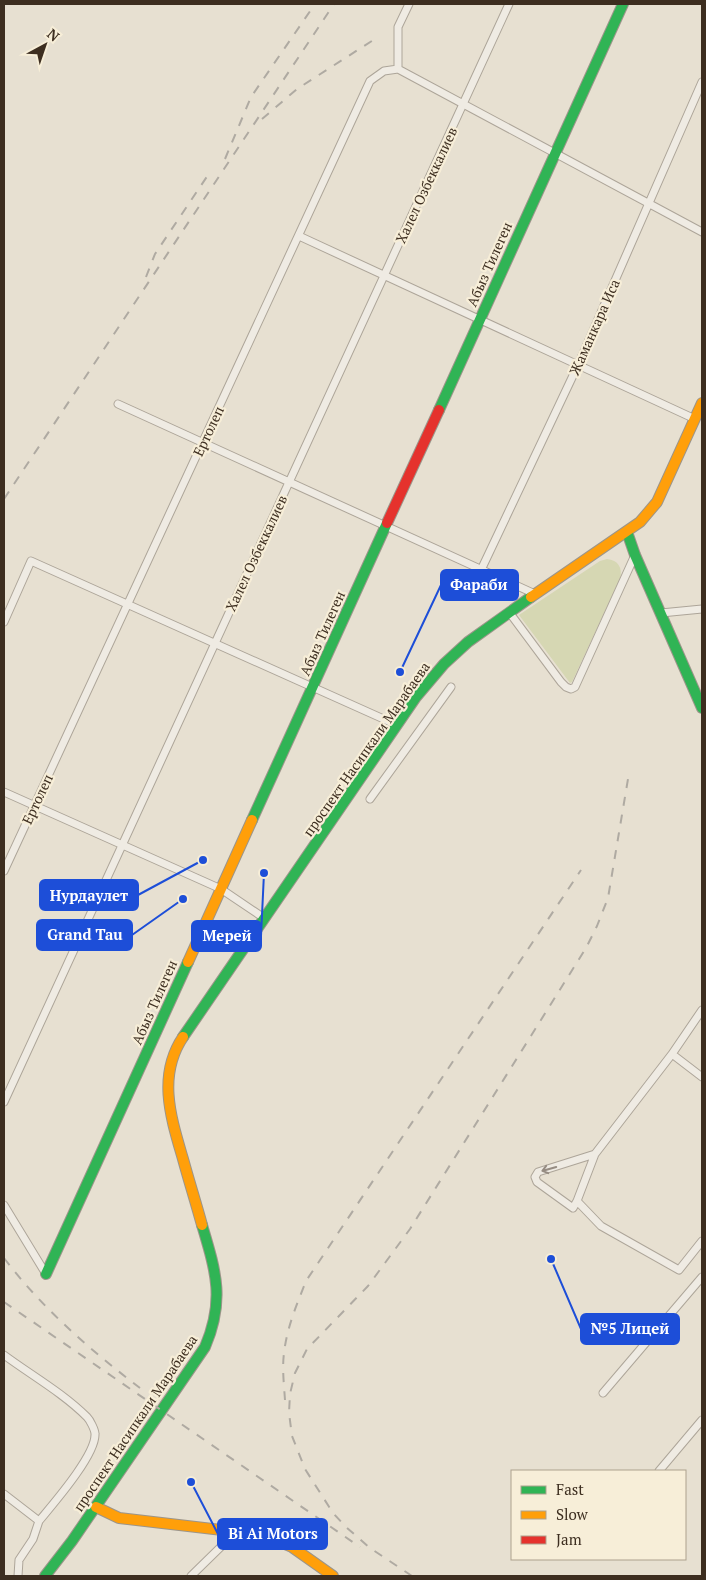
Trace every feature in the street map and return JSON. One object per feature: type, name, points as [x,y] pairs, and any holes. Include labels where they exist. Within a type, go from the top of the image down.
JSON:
[{"type":"street","points":[[409,4],[398,27],[398,69],[702,232]]},
{"type":"street","name":"Халел Озбеккалиев","points":[[4,1102],[509,4]]},
{"type":"street","name":"Абыз Тилеген","points":[[46,1274],[623,4]]},
{"type":"street","name":"Ертолеп","points":[[4,871],[370,81],[384,71],[398,69]]},
{"type":"street","name":"Жаманкара Иса","points":[[482,570],[578,365],[702,82]]},
{"type":"street","points":[[299,236],[695,419]]},
{"type":"street","name":"проспект Насипкали Марабаева","points":[[45,1576],[96,1507],[205,1346],[214,1327],[218,1310],[213,1263],[170,1114],[168,1078],[170,1065],[177,1046],[416,697],[451,656],[476,635],[640,522],[657,502],[702,403]]},
{"type":"street","points":[[118,404],[536,594]]},
{"type":"street","points":[[627,532],[635,555],[702,708]]},
{"type":"street","points":[[509,612],[561,682],[571,689],[575,686],[635,555]]},
{"type":"street","points":[[4,622],[31,560],[397,725]]},
{"type":"street","points":[[661,613],[702,609]]},
{"type":"street","points":[[370,799],[451,687]]},
{"type":"street","points":[[4,792],[221,889],[264,918]]},
{"type":"street","points":[[596,1154],[538,1172],[535,1177],[537,1182],[573,1208],[596,1154],[672,1054],[702,1010]]},
{"type":"street","points":[[672,1054],[702,1077]]},
{"type":"street","points":[[577,1202],[601,1226],[679,1270],[702,1241]]},
{"type":"street","points":[[4,1205],[46,1274]]},
{"type":"street","points":[[603,1394],[702,1278]]},
{"type":"street","points":[[4,1355],[62,1397],[88,1419],[95,1434],[90,1451],[75,1476],[39,1521],[33,1539],[19,1560],[18,1576]]},
{"type":"street","points":[[660,1470],[702,1420]]},
{"type":"street","points":[[4,1494],[39,1521]]},
{"type":"street","points":[[96,1507],[119,1518],[264,1535],[293,1547],[333,1576]]},
{"type":"street","points":[[191,1576],[236,1532]]},
{"type":"green space","points":[[607,559],[619,565],[621,571],[620,579],[570,683],[519,615],[600,561]]},
{"type":"railway","points":[[225,159],[251,97],[315,4]]},
{"type":"railway","points":[[4,499],[334,4]]},
{"type":"railway","points":[[262,119],[297,89],[378,37]]},
{"type":"railway","points":[[146,277],[155,254],[208,175]]},
{"type":"railway","points":[[412,1576],[370,1548],[346,1527],[333,1513],[305,1469],[292,1436],[289,1413],[290,1394],[295,1373],[307,1349],[368,1286],[410,1229],[586,948],[608,898],[628,779]]},
{"type":"railway","points":[[285,1400],[283,1376],[285,1343],[306,1281],[581,870]]},
{"type":"railway","points":[[4,1258],[34,1294],[68,1328],[140,1388]]},
{"type":"railway","points":[[4,1302],[360,1547]]},
{"type":"traffic: fast","points":[[439,410],[623,4]]},
{"type":"traffic: fast","points":[[252,820],[387,523]]},
{"type":"traffic: fast","points":[[627,532],[635,555],[702,708]]},
{"type":"traffic: fast","points":[[183,1037],[416,697],[444,664],[468,642],[531,597]]},
{"type":"traffic: fast","points":[[46,1274],[188,962]]},
{"type":"traffic: fast","points":[[45,1576],[72,1541],[205,1347],[215,1315],[217,1300],[214,1272],[202,1225]]},
{"type":"traffic: slow","points":[[531,597],[640,522],[657,502],[702,403]]},
{"type":"traffic: slow","points":[[188,962],[252,820]]},
{"type":"traffic: slow","points":[[183,1037],[170,1067],[169,1097],[174,1128],[202,1225]]},
{"type":"traffic: slow","points":[[96,1507],[119,1518],[264,1535],[292,1547],[333,1576]]},
{"type":"traffic: jam","points":[[387,523],[439,410]]},
{"type":"place","name":"Фараби","points":[[400,672]]},
{"type":"place","name":"Нурдаулет","points":[[203,860]]},
{"type":"place","name":"Мерей","points":[[264,873]]},
{"type":"place","name":"Grand Tau","points":[[183,899]]},
{"type":"place","name":"№5 Лицей","points":[[551,1259]]},
{"type":"place","name":"Bi Ai Motors","points":[[191,1482]]}]
